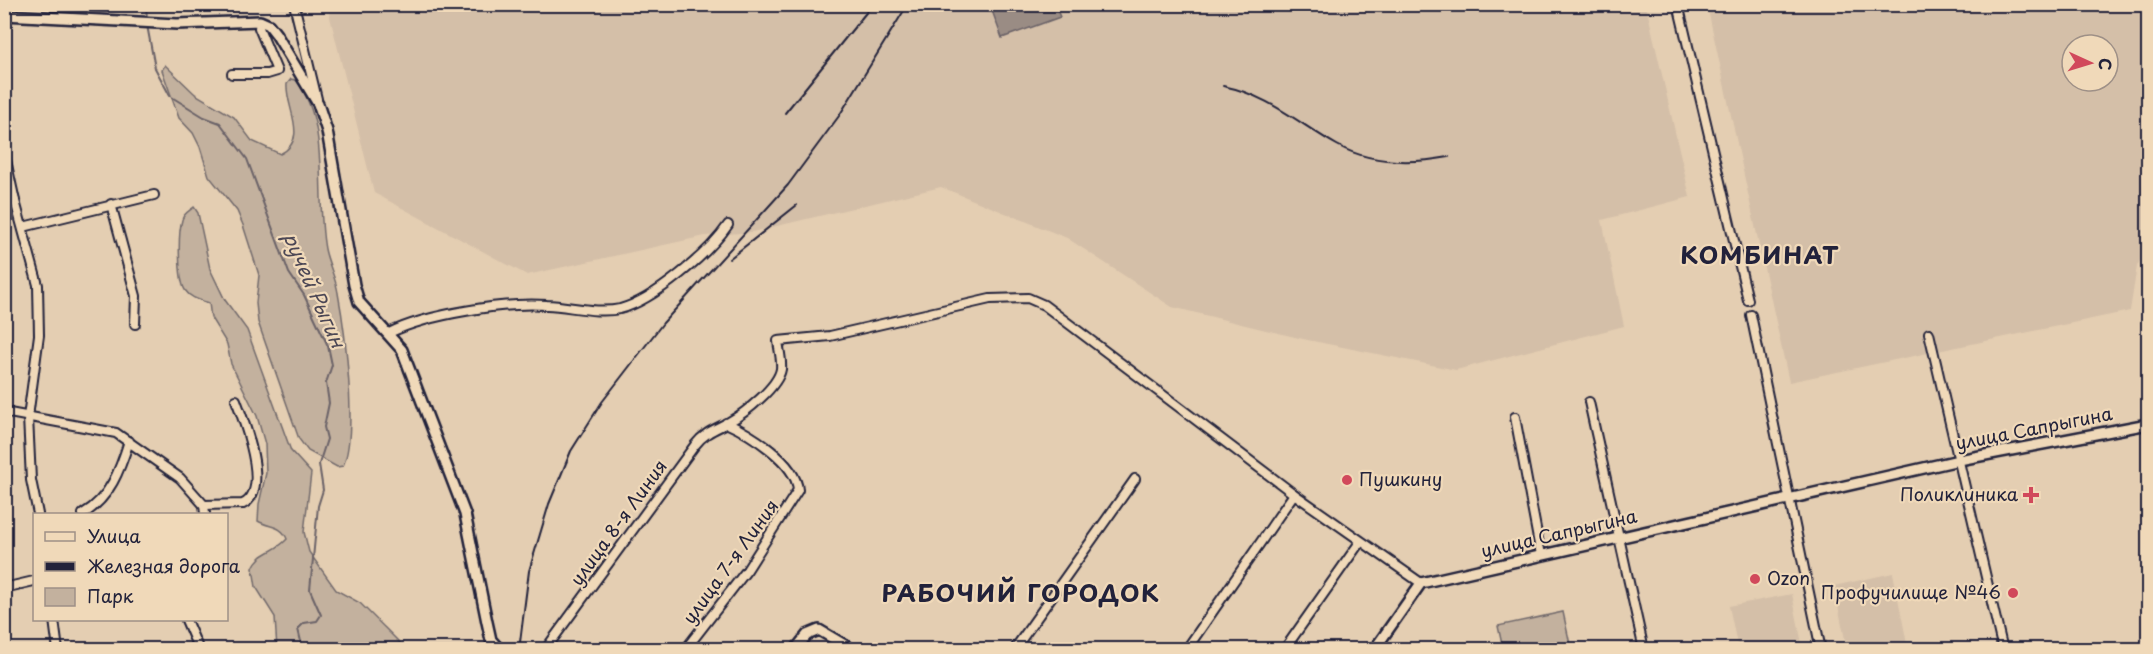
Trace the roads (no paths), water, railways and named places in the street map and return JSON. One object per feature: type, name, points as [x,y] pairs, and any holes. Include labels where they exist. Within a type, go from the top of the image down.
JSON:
[{"type":"street","points":[[294,4],[318,104],[327,131],[354,285],[367,313],[389,333],[402,350],[465,514],[491,640],[500,650]]},
{"type":"street","points":[[1678,4],[1748,300]]},
{"type":"street","points":[[4,15],[193,24],[260,21],[269,25],[276,34],[318,104]]},
{"type":"street","points":[[231,74],[267,74],[277,71],[259,28],[260,21]]},
{"type":"street","points":[[4,151],[38,285],[40,313],[28,417],[31,480],[38,513]]},
{"type":"street","points":[[23,227],[154,195]]},
{"type":"street","points":[[4,203],[15,201]]},
{"type":"street","points":[[111,204],[136,296],[135,324]]},
{"type":"street","points":[[389,333],[405,326],[497,307],[544,304],[598,310],[620,309],[653,293],[700,258],[728,225]]},
{"type":"street","name":"улица 8-я Линия","points":[[545,650],[694,445],[703,435],[757,402],[778,377],[781,369],[778,341],[830,336],[990,299],[1028,298],[1055,313],[1294,494]]},
{"type":"street","points":[[1751,315],[1821,650]]},
{"type":"street","points":[[1929,333],[2003,650]]},
{"type":"street","points":[[204,505],[243,504],[249,502],[255,491],[256,475],[247,431],[236,400]]},
{"type":"street","points":[[1589,402],[1644,650]]},
{"type":"street","points":[[4,412],[105,430],[129,441],[175,474],[204,505],[205,513]]},
{"type":"street","points":[[1515,417],[1541,555]]},
{"type":"street","name":"улица 7-я Линия","points":[[685,650],[747,570],[798,490],[795,476],[783,462],[745,431],[726,423]]},
{"type":"street","name":"улица Сапрыгина","points":[[1421,583],[1959,459],[2148,424]]},
{"type":"street","points":[[85,513],[96,507],[112,486],[129,441]]},
{"type":"street","points":[[1014,650],[1135,479]]},
{"type":"street","points":[[1186,650],[1294,494],[1421,583],[1374,650]]},
{"type":"street","points":[[1284,650],[1360,542]]},
{"type":"street","points":[[4,588],[33,581]]},
{"type":"street","points":[[54,621],[58,650]]},
{"type":"street","points":[[186,621],[199,650]]},
{"type":"street","points":[[795,650],[807,635],[819,630],[854,650]]},
{"type":"waterway","name":"ручей Рыгин","points":[[146,4],[147,20]]},
{"type":"waterway","name":"ручей Рыгин","points":[[147,25],[155,68],[170,96],[204,117],[220,123],[247,159],[289,273],[304,295],[328,346],[332,365],[326,383],[329,403],[324,427],[327,439],[319,464],[323,490],[318,506],[310,590],[321,615],[317,621],[304,623],[298,629],[303,650]]},
{"type":"railway","points":[[785,113],[873,4]]},
{"type":"railway","points":[[519,650],[529,571],[549,504],[571,451],[602,402],[663,323],[788,185],[839,116],[908,4]]},
{"type":"railway","points":[[2048,4],[2049,9]]},
{"type":"railway","points":[[1223,86],[1269,103],[1337,145],[1364,156],[1392,161],[1420,161],[1449,157]]},
{"type":"railway","points":[[729,259],[797,205]]},
{"type":"place","name":"Пушкину","points":[[1347,480]]},
{"type":"place","name":"Поликлиника","points":[[2031,495]]},
{"type":"place","name":"Ozon","points":[[1755,579]]},
{"type":"place","name":"Профучилище №46","points":[[2013,593]]},
{"type":"district","name":"КОМБИНАТ","points":[[1760,256]]},
{"type":"district","name":"РАБОЧИЙ ГОРОДОК","points":[[1021,594]]}]
